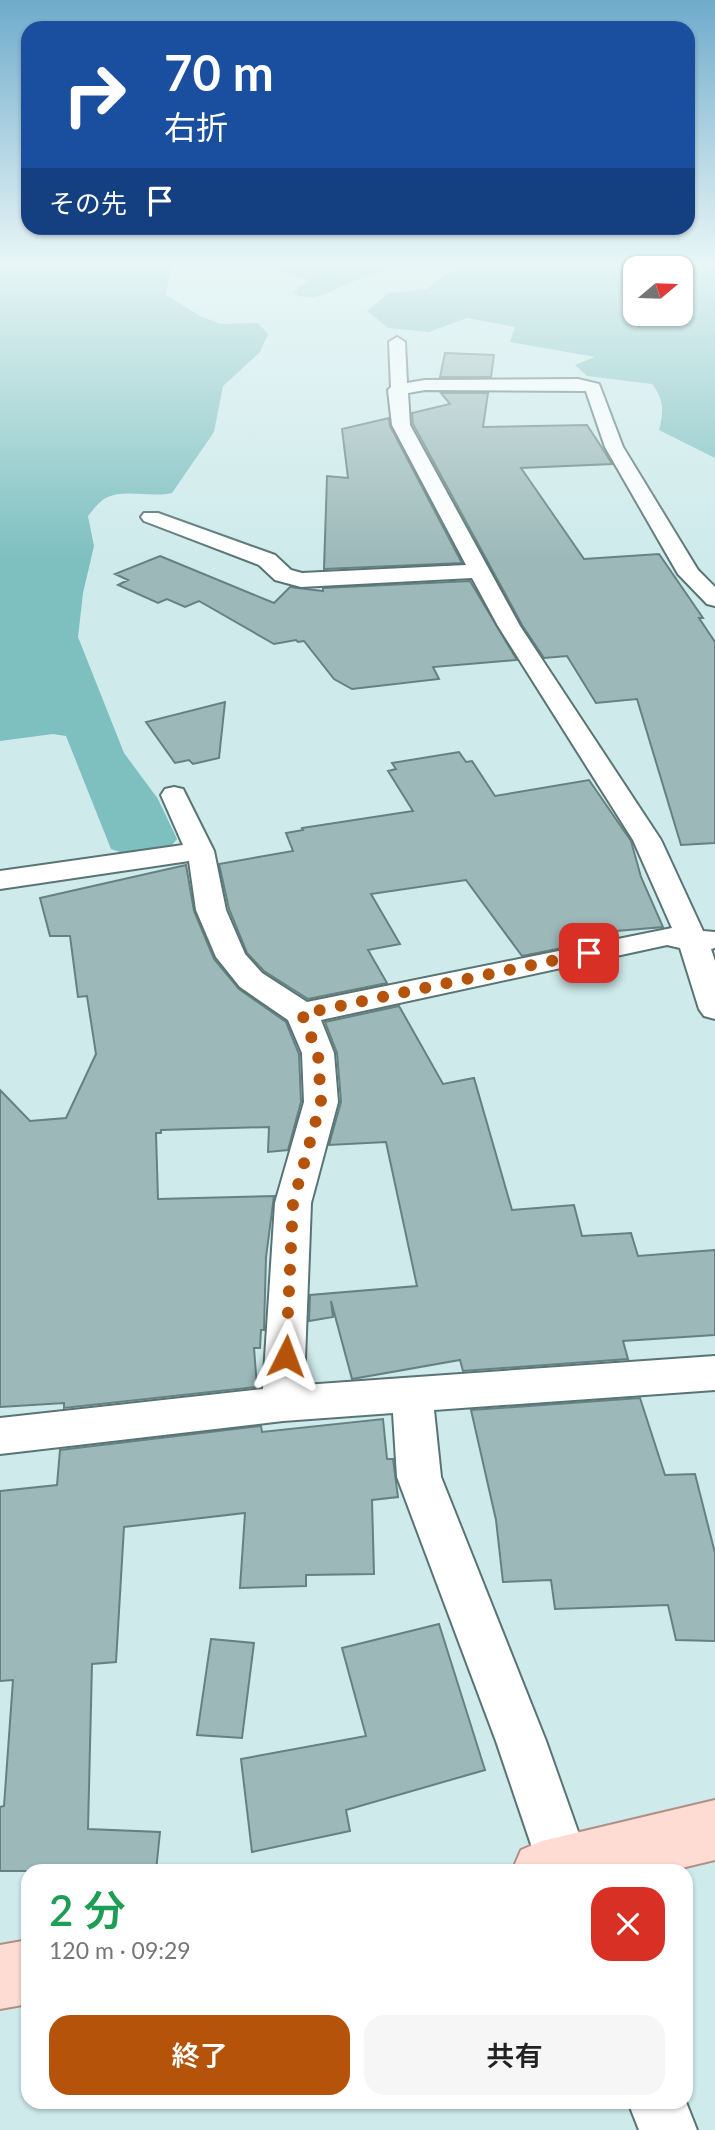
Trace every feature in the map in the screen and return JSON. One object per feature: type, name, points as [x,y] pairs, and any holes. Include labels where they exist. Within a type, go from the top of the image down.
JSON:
[{"type":"main road","points":[[577,1864],[715,1830]]},
{"type":"main road","points":[[0,1977],[21,1973]]},
{"type":"street","points":[[397,361],[401,425],[509,626],[647,840],[704,940],[715,1009]]},
{"type":"street","points":[[397,390],[439,385],[578,384],[593,388],[614,447],[689,574],[715,599]]},
{"type":"street","points":[[151,517],[267,560],[283,575],[301,580],[480,571]]},
{"type":"street","points":[[174,795],[200,851],[211,910],[231,957],[251,979],[302,1014],[318,1054],[321,1102],[293,1203],[283,1404]]},
{"type":"street","points":[[0,880],[200,851]]},
{"type":"street","points":[[302,1014],[667,936],[704,940]]},
{"type":"street","points":[[0,1436],[283,1404],[715,1373]]},
{"type":"street","points":[[412,1395],[419,1477],[521,1741],[556,1864]]},
{"type":"street","points":[[660,2109],[668,2130]]},
{"type":"shaded area","points":[[0,361],[250,361],[223,386],[214,432],[172,493],[111,496],[95,507],[88,516],[94,546],[83,593],[78,637],[124,753],[158,799],[177,839],[171,846],[126,854],[111,849],[66,736],[53,734],[0,741]]},
{"type":"shaded area","points":[[584,361],[715,361],[715,458],[659,430],[662,406],[652,384],[587,376],[575,365]]},
{"type":"building","points":[[443,361],[493,361],[491,377],[440,377]]},
{"type":"building","points":[[441,393],[488,393],[483,427],[587,425],[606,454],[612,464],[521,468],[584,559],[659,554],[703,618],[699,618],[715,642],[715,843],[681,845],[637,699],[596,703],[567,656],[544,658],[522,625],[413,424],[412,413],[450,404]]},
{"type":"building","points":[[389,418],[390,426],[462,563],[324,569],[327,476],[348,478],[342,429]]},
{"type":"building","points":[[160,556],[274,603],[290,587],[323,591],[323,588],[470,581],[517,660],[433,667],[439,679],[352,689],[334,679],[304,641],[274,644],[199,601],[185,607],[167,599],[158,603],[118,585],[128,580],[115,574]]},
{"type":"building","points":[[225,702],[219,758],[193,764],[189,760],[175,763],[146,722]]},
{"type":"building","points":[[459,752],[466,762],[472,761],[495,796],[589,780],[631,841],[641,877],[663,927],[580,934],[587,943],[522,956],[466,880],[371,894],[400,944],[368,950],[387,983],[308,999],[264,971],[247,953],[229,909],[219,864],[293,851],[286,833],[303,830],[302,828],[413,811],[388,771],[396,769],[392,763]]},
{"type":"building","points":[[186,865],[194,911],[214,959],[239,989],[286,1022],[299,1054],[301,1102],[288,1150],[268,1152],[269,1127],[161,1130],[161,1133],[156,1133],[158,1199],[274,1196],[266,1257],[264,1330],[261,1330],[260,1348],[254,1348],[257,1387],[64,1408],[64,1403],[0,1407],[0,1090],[30,1121],[66,1118],[96,1054],[87,996],[78,997],[70,936],[50,936],[40,898]]},
{"type":"building","points":[[399,1006],[443,1084],[474,1078],[512,1210],[574,1205],[582,1236],[631,1233],[638,1256],[715,1250],[715,1335],[623,1341],[628,1359],[463,1371],[460,1360],[352,1379],[331,1301],[333,1317],[309,1321],[310,1295],[417,1286],[386,1142],[329,1145],[341,1102],[337,1053],[325,1022]]},
{"type":"building","points":[[640,1398],[665,1475],[695,1474],[715,1553],[715,1641],[676,1640],[668,1605],[555,1609],[551,1580],[503,1582],[496,1520],[471,1410]]},
{"type":"building","points":[[383,1419],[387,1459],[393,1459],[398,1497],[372,1500],[374,1574],[306,1575],[306,1586],[240,1588],[245,1513],[124,1527],[116,1662],[92,1664],[88,1829],[160,1832],[157,1864],[21,1864],[21,1871],[0,1871],[0,1807],[4,1806],[13,1680],[0,1681],[0,1491],[57,1485],[60,1450],[261,1426],[262,1432]]},
{"type":"building","points":[[439,1624],[485,1770],[346,1810],[350,1831],[252,1852],[241,1759],[366,1736],[342,1648]]},
{"type":"building","points":[[211,1639],[254,1643],[242,1738],[197,1735]]},
{"type":"route","points":[[286,1356],[293,1203],[321,1102],[318,1054],[302,1014],[589,953]]}]
